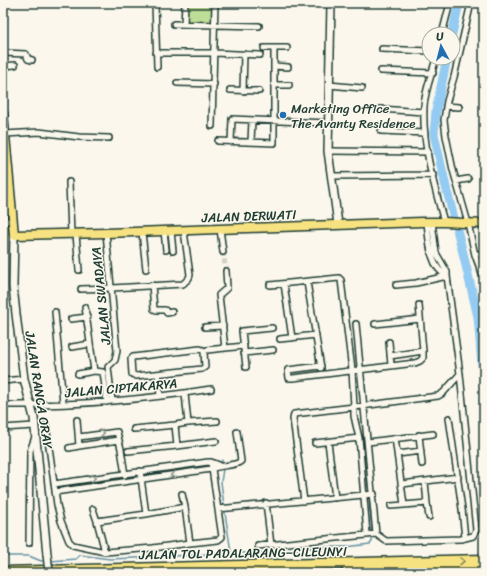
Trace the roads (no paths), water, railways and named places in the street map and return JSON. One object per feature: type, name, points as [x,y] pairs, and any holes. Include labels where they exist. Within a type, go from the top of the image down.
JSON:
[{"type":"highway","name":"JALAN TOL PADALARANG–CILEUNYI","points":[[3,572],[484,560]]},
{"type":"highway","name":"JALAN TOL PADALARANG–CILEUNYI","points":[[348,573],[484,570]]},
{"type":"main road","points":[[3,113],[14,235]]},
{"type":"main road","name":"JALAN DERWATI","points":[[14,235],[430,222],[484,224]]},
{"type":"street","points":[[155,3],[157,67]]},
{"type":"street","points":[[184,24],[185,3]]},
{"type":"street","points":[[212,126],[215,3]]},
{"type":"street","points":[[331,3],[328,151],[335,225]]},
{"type":"street","points":[[444,26],[450,3]]},
{"type":"street","points":[[471,3],[444,120],[456,181],[475,254],[482,274]]},
{"type":"street","points":[[174,24],[259,26]]},
{"type":"street","points":[[3,36],[3,113]]},
{"type":"street","points":[[264,48],[287,48]]},
{"type":"street","points":[[218,141],[274,143],[274,48]]},
{"type":"street","points":[[382,49],[421,51]]},
{"type":"street","points":[[4,53],[26,54],[28,59],[32,60]]},
{"type":"street","points":[[156,53],[260,55]]},
{"type":"street","points":[[243,91],[244,54]]},
{"type":"street","points":[[4,66],[15,65]]},
{"type":"street","points":[[274,66],[288,67]]},
{"type":"street","points":[[434,66],[425,99],[425,133],[432,175],[446,222]]},
{"type":"street","points":[[381,71],[432,73]]},
{"type":"street","points":[[177,83],[214,84]]},
{"type":"street","points":[[275,85],[289,85]]},
{"type":"street","points":[[329,85],[362,88]]},
{"type":"street","points":[[230,90],[259,91]]},
{"type":"street","points":[[446,106],[460,107]]},
{"type":"street","points":[[380,109],[424,112]]},
{"type":"street","points":[[231,142],[232,119],[328,123]]},
{"type":"street","points":[[251,142],[252,120]]},
{"type":"street","points":[[381,131],[425,133]]},
{"type":"street","points":[[5,134],[38,132],[78,137],[108,138]]},
{"type":"street","points":[[328,151],[428,152]]},
{"type":"street","points":[[331,176],[432,175]]},
{"type":"street","points":[[456,181],[468,179]]},
{"type":"street","points":[[70,182],[73,234],[79,270]]},
{"type":"street","points":[[3,221],[12,221]]},
{"type":"street","points":[[430,222],[434,259],[441,273],[447,276]]},
{"type":"street","points":[[220,229],[223,252]]},
{"type":"street","points":[[82,289],[183,284],[189,278],[184,230]]},
{"type":"street","points":[[166,250],[168,231]]},
{"type":"street","points":[[168,231],[172,251]]},
{"type":"street","points":[[142,232],[146,269]]},
{"type":"street","name":"JALAN SWADAYA","points":[[106,233],[117,351],[115,360],[108,367],[110,401]]},
{"type":"street","name":"JALAN RANCA ORAY","points":[[14,235],[13,286],[24,379],[32,405],[49,573]]},
{"type":"street","points":[[475,254],[484,254]]},
{"type":"street","points":[[226,271],[227,288],[219,295],[226,348]]},
{"type":"street","points":[[396,285],[416,283],[447,276]]},
{"type":"street","points":[[258,546],[367,534],[376,534],[386,541],[465,538],[473,536],[476,530],[460,374],[447,276]]},
{"type":"street","points":[[270,285],[338,278],[340,280],[352,370],[368,442],[374,494],[376,534]]},
{"type":"street","points":[[307,282],[322,374]]},
{"type":"street","points":[[284,284],[292,338]]},
{"type":"street","points":[[152,285],[154,309],[166,310],[167,313],[172,312]]},
{"type":"street","points":[[321,366],[288,370],[288,376],[289,378],[293,378],[415,363],[420,361],[424,357],[419,305]]},
{"type":"street","points":[[85,307],[94,371]]},
{"type":"street","points":[[55,312],[63,403]]},
{"type":"street","points":[[71,319],[87,317]]},
{"type":"street","points":[[375,324],[420,319]]},
{"type":"street","points":[[356,324],[360,369],[359,406],[354,416],[359,438],[367,534]]},
{"type":"street","points":[[205,327],[223,326]]},
{"type":"street","points":[[246,367],[242,331],[272,328]]},
{"type":"street","points":[[280,339],[316,335]]},
{"type":"street","points":[[389,342],[391,365]]},
{"type":"street","points":[[72,346],[90,344]]},
{"type":"street","points":[[207,350],[244,346]]},
{"type":"street","points":[[200,349],[203,350],[205,367],[202,369],[158,374],[134,376],[132,373],[132,358],[200,349]]},
{"type":"street","points":[[244,353],[273,350]]},
{"type":"street","points":[[390,356],[423,351]]},
{"type":"street","points":[[78,374],[94,371],[103,372],[110,401]]},
{"type":"street","points":[[158,374],[160,396]]},
{"type":"street","points":[[304,501],[293,419],[294,414],[438,396],[443,393],[460,374]]},
{"type":"street","points":[[3,381],[24,379]]},
{"type":"street","name":"JALAN CIPTAKARYA","points":[[3,405],[110,401],[185,394],[211,389]]},
{"type":"street","points":[[185,394],[188,423]]},
{"type":"street","points":[[449,418],[465,538]]},
{"type":"street","points":[[77,420],[79,446]]},
{"type":"street","points":[[134,429],[217,421]]},
{"type":"street","points":[[46,425],[55,492],[61,521],[71,544],[75,546],[105,552],[218,540],[221,538],[211,462]]},
{"type":"street","points":[[175,425],[177,446]]},
{"type":"street","points":[[3,428],[34,426]]},
{"type":"street","points":[[79,437],[115,431],[117,432],[125,481]]},
{"type":"street","points":[[55,492],[238,464],[241,462],[237,432]]},
{"type":"street","points":[[368,442],[434,434]]},
{"type":"street","points":[[419,435],[422,464]]},
{"type":"street","points":[[29,543],[30,451],[35,436]]},
{"type":"street","points":[[315,443],[359,438]]},
{"type":"street","points":[[395,438],[404,505]]},
{"type":"street","points":[[69,448],[119,440]]},
{"type":"street","points":[[128,451],[216,441]]},
{"type":"street","points":[[328,442],[335,498]]},
{"type":"street","points":[[398,454],[421,451]]},
{"type":"street","points":[[54,484],[211,462],[219,466]]},
{"type":"street","points":[[140,471],[146,514]]},
{"type":"street","points":[[402,484],[458,477]]},
{"type":"street","points":[[425,482],[428,517]]},
{"type":"street","points":[[182,494],[190,543]]},
{"type":"street","points":[[218,509],[374,494]]},
{"type":"street","points":[[391,506],[427,502]]},
{"type":"street","points":[[266,504],[271,545]]},
{"type":"street","points":[[97,521],[185,507]]},
{"type":"street","points":[[93,509],[105,552]]},
{"type":"waterway","points":[[454,26],[459,3]]},
{"type":"waterway","points":[[445,66],[436,111],[434,134],[478,317],[484,390]]},
{"type":"waterway","points":[[223,469],[221,482],[224,506]]},
{"type":"waterway","points":[[367,478],[369,491]]},
{"type":"waterway","points":[[369,500],[372,530]]},
{"type":"waterway","points":[[225,513],[231,552]]},
{"type":"waterway","points":[[50,561],[76,559],[80,555],[110,559],[261,553],[319,547],[346,547],[370,544],[372,542],[372,538]]},
{"type":"waterway","points":[[3,556],[29,556],[41,561],[46,561]]},
{"type":"tunnel","points":[[223,252],[226,271]]},
{"type":"place","name":"Marketing Office The Avanty Residence","points":[[283,115]]}]
